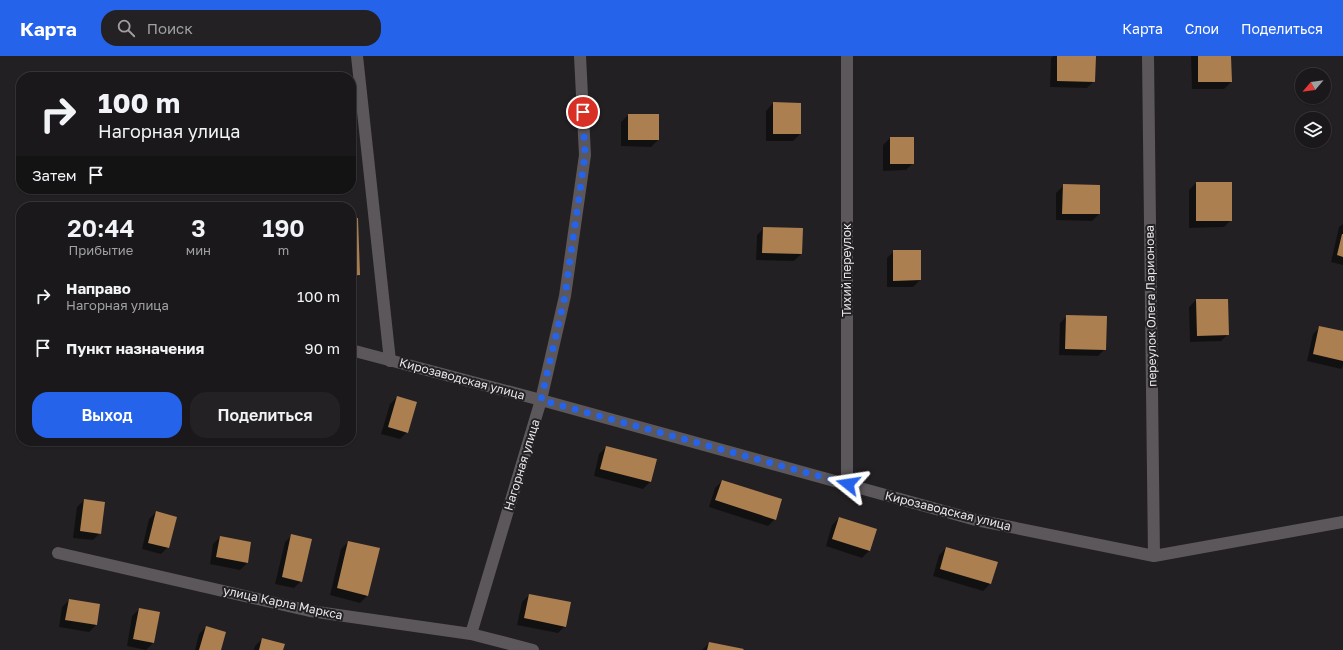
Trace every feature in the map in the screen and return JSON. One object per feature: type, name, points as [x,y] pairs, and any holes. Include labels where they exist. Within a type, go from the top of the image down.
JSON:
[{"type":"street","points":[[357,56],[390,361]]},
{"type":"street","name":"Нагорная улица","points":[[471,634],[541,400],[565,296],[585,155],[580,56]]},
{"type":"street","name":"Тихий переулок","points":[[847,56],[848,484]]},
{"type":"street","name":"переулок Олега Ларионова","points":[[1148,56],[1154,556]]},
{"type":"street","name":"Кирозаводская улица","points":[[356,351],[541,400],[976,520],[1154,556],[1343,522]]},
{"type":"street","name":"улица Карла Маркса","points":[[58,553],[310,611],[471,634],[533,650]]},
{"type":"building","points":[[1057,56],[1096,56],[1095,82],[1057,81]]},
{"type":"building","points":[[1198,56],[1231,56],[1232,82],[1198,82]]},
{"type":"building","points":[[773,102],[801,103],[801,134],[773,134]]},
{"type":"building","points":[[628,114],[659,114],[659,140],[628,140]]},
{"type":"building","points":[[890,137],[914,137],[914,164],[890,164]]},
{"type":"building","points":[[1196,182],[1232,182],[1232,221],[1196,221]]},
{"type":"building","points":[[1063,184],[1100,185],[1100,214],[1062,214]]},
{"type":"building","points":[[356,218],[358,218],[360,275],[356,275]]},
{"type":"building","points":[[763,227],[803,228],[802,254],[762,253]]},
{"type":"building","points":[[1343,234],[1343,257],[1337,255]]},
{"type":"building","points":[[893,250],[921,250],[921,280],[893,281]]},
{"type":"building","points":[[1196,299],[1228,299],[1229,335],[1197,336]]},
{"type":"building","points":[[1066,315],[1107,316],[1106,350],[1065,349]]},
{"type":"building","points":[[1319,326],[1343,331],[1343,361],[1313,354]]},
{"type":"building","points":[[397,396],[417,402],[408,433],[388,427]]},
{"type":"building","points":[[606,446],[657,459],[651,482],[600,469]]},
{"type":"building","points":[[722,480],[782,499],[776,520],[715,500]]},
{"type":"building","points":[[84,499],[105,502],[101,534],[80,531]]},
{"type":"building","points":[[156,511],[177,517],[169,548],[148,543]]},
{"type":"building","points":[[839,517],[877,529],[870,551],[832,539]]},
{"type":"building","points":[[291,534],[312,539],[302,582],[282,577]]},
{"type":"building","points":[[220,536],[251,542],[248,563],[216,557]]},
{"type":"building","points":[[348,541],[380,548],[368,596],[337,588]]},
{"type":"building","points":[[946,547],[998,562],[991,584],[940,569]]},
{"type":"building","points":[[529,594],[571,602],[566,627],[524,618]]},
{"type":"building","points":[[69,599],[100,604],[97,625],[65,620]]},
{"type":"building","points":[[139,608],[160,612],[154,643],[133,639]]},
{"type":"building","points":[[206,626],[226,632],[221,650],[199,650]]},
{"type":"building","points":[[262,638],[285,644],[283,650],[259,650]]},
{"type":"building","points":[[709,642],[744,649],[707,650]]},
{"type":"route","points":[[583,112],[585,155],[565,296],[541,400],[848,484]]}]
